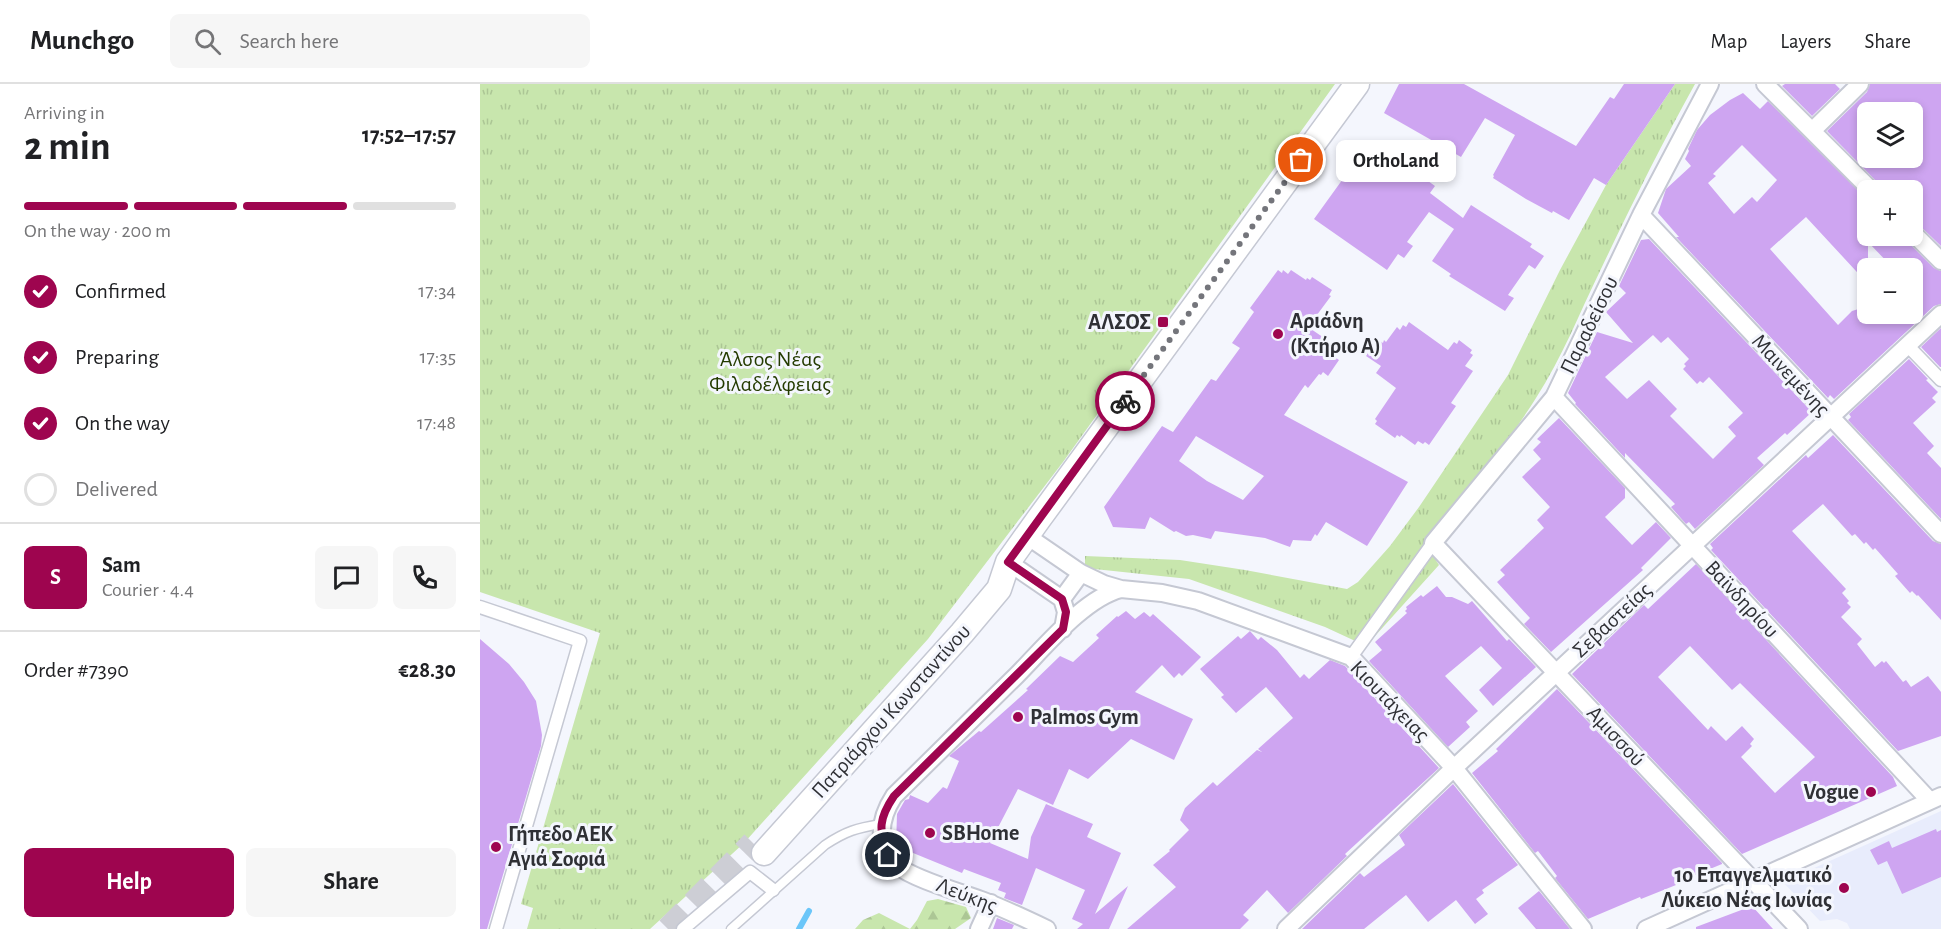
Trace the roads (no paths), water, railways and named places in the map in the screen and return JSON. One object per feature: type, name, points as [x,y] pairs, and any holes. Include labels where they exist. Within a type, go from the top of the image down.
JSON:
[{"type":"main road","name":"Πατριάρχου Κωνσταντίνου","points":[[758,848],[985,578],[1008,562],[1357,84]]},
{"type":"street","name":"Παραδείσου","points":[[1433,543],[1554,397],[1641,215],[1710,84]]},
{"type":"street","points":[[1765,84],[1861,180]]},
{"type":"street","points":[[1812,131],[1860,84]]},
{"type":"street","name":"Μαινεμένης","points":[[1641,215],[1941,534]]},
{"type":"street","points":[[1923,243],[1941,261]]},
{"type":"street","name":"Σεβαστείας","points":[[1286,929],[1454,768],[1941,314]]},
{"type":"street","points":[[1907,345],[1941,380]]},
{"type":"street","name":"Βαϊνδηρίου","points":[[1554,397],[1692,546],[1935,799]]},
{"type":"street","name":"Κιουτάχειας","points":[[1027,536],[1081,573],[1104,584],[1121,589],[1162,593],[1198,601],[1351,657],[1454,768],[1583,929]]},
{"type":"street","points":[[1351,657],[1433,543]]},
{"type":"street","name":"Αμισσού","points":[[1433,543],[1799,929]]},
{"type":"street","points":[[1008,562],[1062,599],[1066,612],[1063,629]]},
{"type":"street","points":[[1062,599],[1081,573]]},
{"type":"street","name":"Κιουτάχειας","points":[[881,824],[885,809],[894,796],[1063,629],[1096,599],[1111,591],[1121,589]]},
{"type":"street","points":[[480,607],[580,641],[496,929]]},
{"type":"street","points":[[1646,929],[1935,799]]},
{"type":"street","name":"Λεύκης","points":[[881,824],[882,840],[888,855],[898,867],[913,875],[991,903],[1047,929]]},
{"type":"street","points":[[682,929],[750,872],[773,891]]},
{"type":"street","points":[[979,929],[991,903]]},
{"type":"lane","points":[[731,929],[825,844],[856,828],[881,824]]},
{"type":"waterway","points":[[799,929],[809,911]]},
{"type":"tunnel","points":[[668,929],[753,843]]},
{"type":"place","name":"OrthoLand","points":[[1301,160]]},
{"type":"place","name":"ΑΛΣΟΣ","points":[[1163,322]]},
{"type":"place","name":"Αριάδνη (Κτήριο Α)","points":[[1278,334]]},
{"type":"place","name":"Palmos Gym","points":[[1018,717]]},
{"type":"place","name":"Vogue","points":[[1871,792]]},
{"type":"place","name":"SBHome","points":[[930,833]]},
{"type":"place","name":"Γήπεδο ΑΕΚ Αγιά Σοφιά","points":[[496,847]]},
{"type":"place","name":"1ο Επαγγελματικό Λύκειο Νέας Ιωνίας","points":[[1844,888]]},
{"type":"park label","name":"Άλσος Νέας Φιλαδέλφειας","points":[[770,372]]}]
